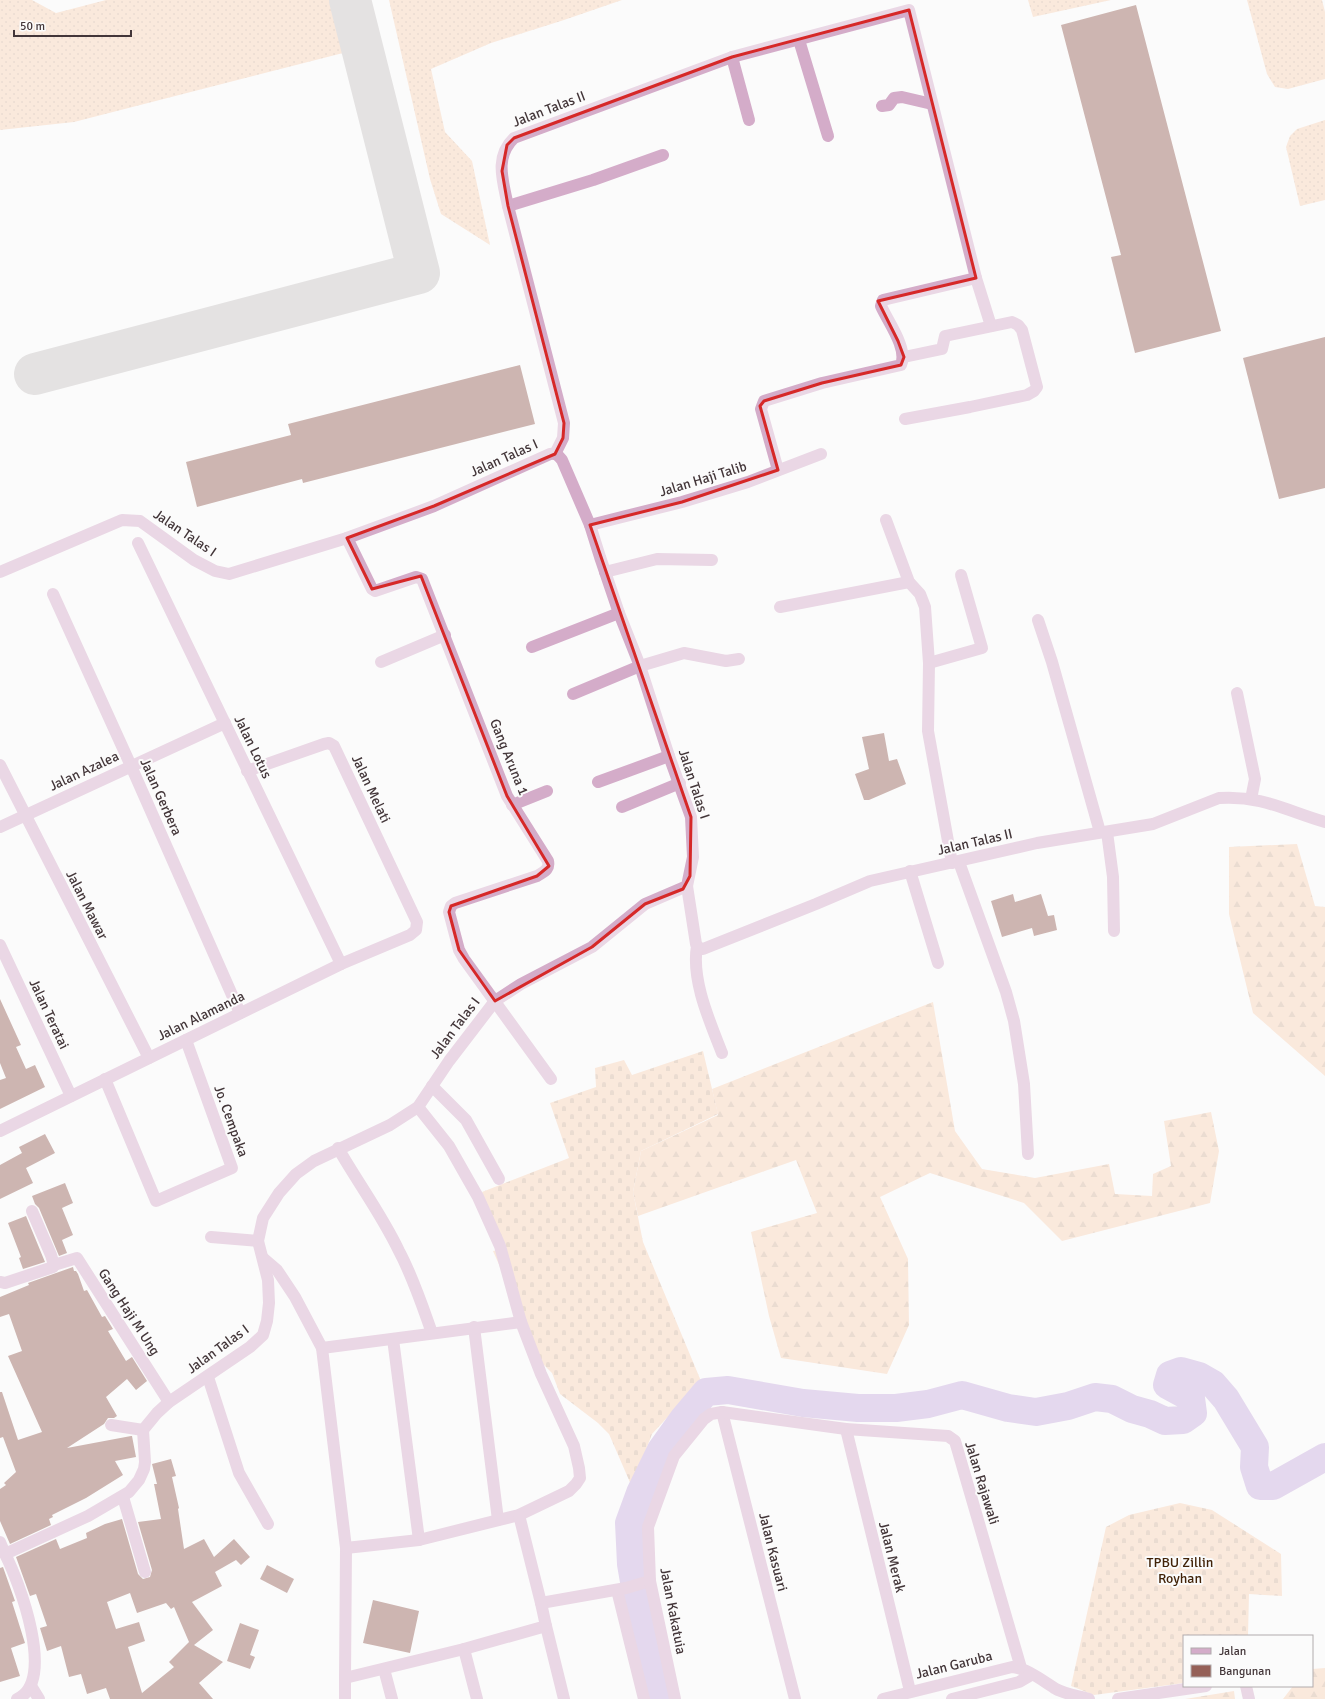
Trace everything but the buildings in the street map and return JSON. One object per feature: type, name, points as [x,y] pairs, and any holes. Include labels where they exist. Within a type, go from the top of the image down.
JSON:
[{"type":"street","name":"Jalan Talas II","points":[[555,454],[563,438],[564,424],[508,206],[502,172],[502,156],[507,145],[514,138],[732,57],[909,10],[932,104]]},
{"type":"street","points":[[799,40],[828,136]]},
{"type":"street","points":[[732,57],[749,120]]},
{"type":"street","points":[[882,106],[889,105],[894,98],[902,97],[932,104],[976,278],[991,326]]},
{"type":"street","points":[[508,206],[593,180],[663,156]]},
{"type":"street","points":[[778,470],[760,409],[764,401],[822,383],[901,365],[904,357],[894,330],[881,306],[883,300],[976,278]]},
{"type":"street","points":[[904,357],[942,349],[945,336],[1012,322],[1018,325],[1022,330],[1037,387],[1034,391],[1027,395],[905,419]]},
{"type":"street","name":"Jalan Talas I","points":[[0,572],[122,520],[140,521],[194,560],[215,571],[229,574],[347,538],[434,506],[550,454],[555,454],[562,460],[590,525],[619,613],[640,666],[669,756],[691,817],[693,857],[687,886],[645,904],[592,948],[521,984],[495,1001],[449,1061],[418,1107],[390,1125],[338,1148],[314,1161],[296,1174],[279,1193],[263,1218],[258,1241],[268,1280],[269,1303],[267,1321],[263,1335],[250,1347],[208,1377],[169,1402],[157,1413],[143,1430]]},
{"type":"street","name":"Jalan Haji Talib","points":[[590,525],[682,502],[748,482],[821,454]]},
{"type":"street","points":[[886,520],[909,582],[923,600],[929,663],[928,731],[955,862],[1006,992],[1014,1021],[1024,1084],[1028,1154]]},
{"type":"street","name":"Gang Aruna 1","points":[[347,538],[372,589],[375,591],[416,577],[422,579],[512,805],[548,861],[549,865],[546,871],[537,876],[451,906],[449,912],[459,950],[495,1001]]},
{"type":"street","name":"Jalan Lotus","points":[[138,543],[341,964]]},
{"type":"street","points":[[605,572],[656,560],[712,560]]},
{"type":"street","points":[[929,663],[982,648],[961,575]]},
{"type":"street","points":[[780,607],[909,582]]},
{"type":"street","name":"Jalan Gerbera","points":[[53,594],[131,766],[240,1014]]},
{"type":"street","points":[[532,647],[619,613]]},
{"type":"street","points":[[1038,620],[1104,832],[1113,877],[1114,930]]},
{"type":"street","points":[[381,662],[445,635]]},
{"type":"street","points":[[573,694],[640,666],[684,652],[726,661],[739,659]]},
{"type":"street","points":[[1237,693],[1255,779],[1251,799]]},
{"type":"street","name":"Jalan Azalea","points":[[0,827],[225,723]]},
{"type":"street","name":"Jalan Melati","points":[[248,771],[324,744],[329,743],[334,746],[416,922],[416,930]]},
{"type":"street","points":[[598,782],[669,756]]},
{"type":"street","name":"Jalan Mawar","points":[[0,765],[149,1058]]},
{"type":"street","points":[[622,808],[680,783]]},
{"type":"street","points":[[512,805],[547,791]]},
{"type":"street","name":"Jalan Talas II","points":[[697,946],[703,949],[715,946],[870,881],[1037,843],[1153,824],[1219,798],[1251,799],[1279,805],[1325,822]]},
{"type":"street","points":[[910,871],[938,963]]},
{"type":"street","points":[[687,886],[697,946],[695,957],[703,1004],[722,1053]]},
{"type":"street","name":"Jalan Alamanda","points":[[0,1131],[341,964],[410,935],[416,930]]},
{"type":"street","name":"Jalan Teratai","points":[[0,944],[72,1096]]},
{"type":"street","points":[[495,1001],[552,1080]]},
{"type":"street","name":"Jo. Cempaka","points":[[105,1080],[156,1201],[232,1168],[186,1040]]},
{"type":"street","points":[[432,1086],[466,1120],[499,1179]]},
{"type":"street","points":[[346,1548],[419,1540],[519,1515],[569,1491],[580,1478],[578,1458],[574,1446],[541,1374],[521,1322],[500,1246],[478,1197],[449,1146],[418,1107]]},
{"type":"street","points":[[338,1148],[353,1175],[378,1212],[399,1251],[418,1291],[432,1334]]},
{"type":"street","points":[[0,1282],[6,1283],[53,1267],[54,1265],[32,1211]]},
{"type":"street","points":[[211,1237],[258,1241]]},
{"type":"street","name":"Gang Haji M Ung","points":[[54,1265],[77,1258],[169,1402]]},
{"type":"street","points":[[263,1258],[277,1270],[295,1297],[322,1348],[346,1548],[344,1699]]},
{"type":"street","points":[[322,1348],[521,1322]]},
{"type":"street","points":[[474,1328],[498,1520]]},
{"type":"street","points":[[394,1339],[419,1540]]},
{"type":"street","points":[[208,1377],[239,1473],[268,1524]]},
{"type":"street","name":"Jalan Rajawali","points":[[722,1412],[846,1429],[948,1436],[955,1441],[1021,1668]]},
{"type":"street","name":"Jalan Kakatuia","points":[[676,1699],[648,1581],[648,1527],[674,1456],[704,1419],[712,1414],[722,1412]]},
{"type":"street","name":"Jalan Kasuari","points":[[722,1412],[795,1699]]},
{"type":"street","points":[[4,1559],[122,1497],[129,1492],[139,1480],[144,1469],[145,1462],[143,1430],[111,1425]]},
{"type":"street","name":"Jalan Merak","points":[[846,1429],[910,1691]]},
{"type":"street","points":[[122,1497],[145,1572]]},
{"type":"street","points":[[519,1515],[564,1699]]},
{"type":"street","points":[[0,1542],[4,1559],[16,1576],[31,1626],[34,1645],[35,1677],[31,1686],[23,1696],[17,1699]]},
{"type":"street","points":[[541,1603],[621,1589],[648,1581]]},
{"type":"street","points":[[621,1589],[644,1699]]},
{"type":"street","points":[[345,1678],[464,1649],[546,1626]]},
{"type":"street","points":[[464,1649],[477,1699]]},
{"type":"street","name":"Jalan Garuba","points":[[883,1699],[910,1691],[1012,1667],[1021,1668]]},
{"type":"street","points":[[384,1668],[392,1699]]},
{"type":"street","points":[[1021,1668],[1036,1677],[1058,1694],[1089,1699]]},
{"type":"street","points":[[952,1699],[1036,1677]]},
{"type":"street","points":[[31,1686],[38,1699]]},
{"type":"street","points":[[1118,1699],[1199,1687]]},
{"type":"street","points":[[1246,1687],[1250,1699]]},
{"type":"highlighted area","points":[[909,10],[976,278],[878,301],[898,341],[904,357],[901,365],[822,383],[764,401],[760,406],[778,470],[682,502],[590,525],[691,817],[690,876],[683,889],[645,904],[592,947],[495,1001],[459,950],[449,912],[451,906],[537,876],[549,866],[507,796],[421,576],[372,589],[347,538],[434,506],[555,454],[563,438],[564,423],[508,206],[502,171],[507,145],[514,138],[732,57]]},
{"type":"green space","points":[[0,0],[32,0],[56,13],[106,0],[330,0],[347,52],[74,122],[0,130]]},
{"type":"green space","points":[[389,0],[622,0],[491,43],[431,69],[445,132],[472,161],[490,245],[441,214],[430,179]]},
{"type":"green space","points":[[1028,0],[1111,0],[1033,17]]},
{"type":"green space","points":[[1247,0],[1322,0],[1325,12],[1325,79],[1288,89],[1275,87],[1267,74]]},
{"type":"green space","points":[[1325,120],[1325,200],[1300,206],[1286,147],[1290,136],[1297,129]]},
{"type":"green space","points":[[1297,844],[1315,906],[1325,907],[1325,1076],[1253,1013],[1229,914],[1229,847]]},
{"type":"green space","points":[[933,1002],[955,1131],[982,1169],[1035,1178],[1109,1164],[1115,1194],[1152,1196],[1153,1174],[1171,1166],[1164,1121],[1211,1112],[1219,1151],[1210,1203],[1062,1241],[1024,1203],[930,1173],[880,1197],[908,1259],[909,1325],[887,1374],[781,1358],[769,1316],[751,1232],[817,1213],[796,1160],[638,1216],[633,1192],[641,1151],[718,1115],[712,1089]]},
{"type":"green space","points":[[703,1051],[718,1114],[641,1151],[633,1192],[643,1242],[701,1381],[652,1434],[632,1487],[609,1434],[598,1423],[560,1394],[552,1373],[543,1364],[493,1251],[503,1249],[482,1192],[569,1158],[550,1103],[596,1087],[595,1068],[624,1060],[632,1075]]},
{"type":"green space","name":"TPBU Zillin Royhan","points":[[1180,1503],[1212,1510],[1281,1554],[1282,1596],[1249,1594],[1248,1635],[1183,1635],[1183,1683],[1094,1695],[1071,1686],[1106,1527],[1129,1515]]},
{"type":"green space","points":[[1325,1668],[1325,1699],[1283,1699],[1292,1687],[1313,1687],[1313,1669]]},
{"type":"green space","points":[[1234,1691],[1235,1699],[1185,1699]]},
{"type":"waterway","points":[[659,1699],[641,1622],[631,1564],[629,1523],[640,1493],[661,1450],[684,1418],[706,1392],[728,1390],[803,1403],[858,1408],[896,1408],[928,1404],[962,1395],[1008,1408],[1036,1412],[1068,1406],[1095,1397],[1112,1399],[1132,1409],[1150,1414],[1165,1421],[1183,1420],[1193,1413],[1191,1398],[1167,1385],[1170,1375],[1181,1371],[1199,1376],[1213,1384],[1226,1399],[1255,1447],[1254,1467],[1260,1486],[1273,1486],[1325,1457]]},
{"type":"taxiway","points":[[35,374],[419,273],[350,0]]}]
